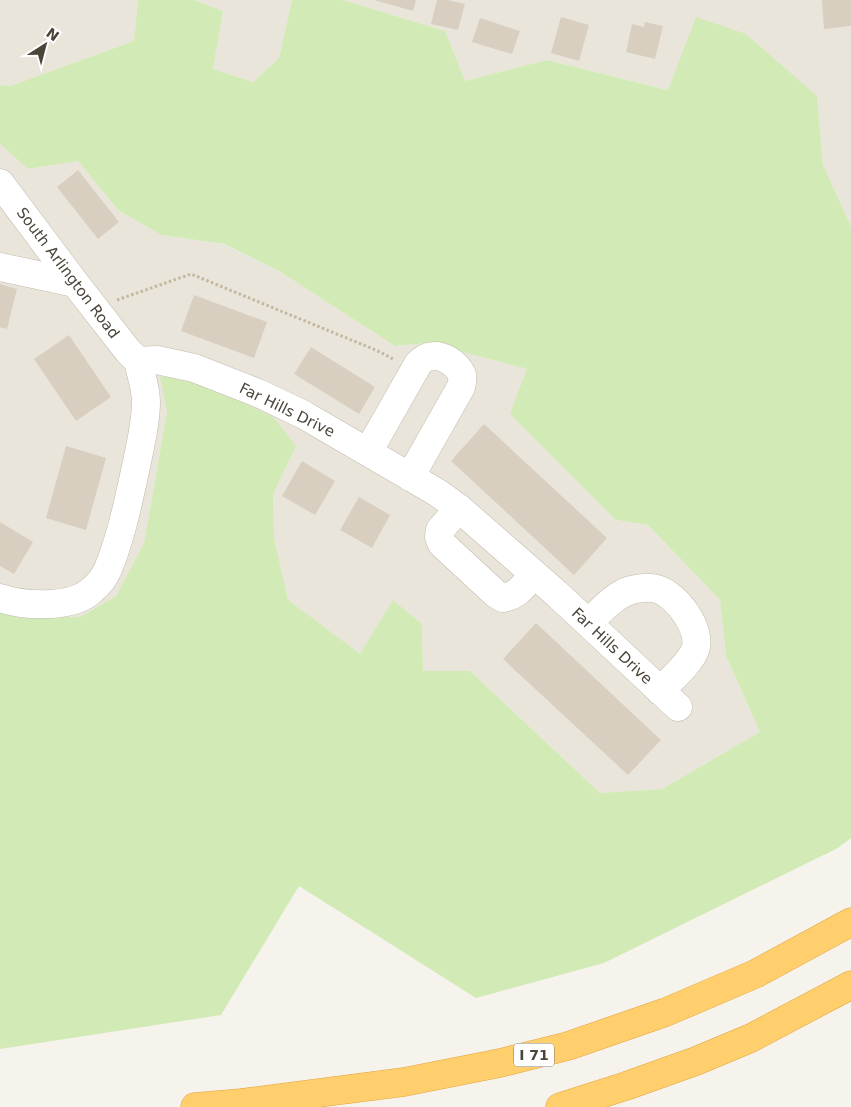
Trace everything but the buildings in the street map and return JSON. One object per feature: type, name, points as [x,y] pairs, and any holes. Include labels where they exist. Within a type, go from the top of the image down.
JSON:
[{"type":"highway","name":"I 71","points":[[195,1107],[404,1082],[500,1064],[568,1046],[666,1012],[754,974],[851,922]]},
{"type":"highway","points":[[560,1107],[696,1061],[751,1038],[851,985]]},
{"type":"street","name":"South Arlington Road","points":[[0,183],[75,283],[138,361]]},
{"type":"street","points":[[0,267],[75,283]]},
{"type":"street","points":[[368,452],[418,364],[426,357],[436,355],[446,359],[457,367],[463,377],[461,387],[410,477]]},
{"type":"street","name":"Far Hills Drive","points":[[138,361],[157,360],[194,368],[258,393],[304,415],[438,493],[459,508],[534,574],[669,699],[696,647],[696,636],[691,621],[679,605],[666,593],[657,589],[636,589],[616,598],[588,623]]},
{"type":"street","points":[[0,598],[38,604],[69,602],[84,596],[92,590],[107,571],[126,515],[145,420],[146,399],[138,361]]},
{"type":"street","points":[[459,508],[440,530],[439,537],[442,544],[496,594],[503,598],[511,597],[534,574]]},
{"type":"path","points":[[95,308],[191,274],[378,351],[400,363]]},
{"type":"shaded area","points":[[0,0],[138,0],[134,41],[10,86],[0,85]]},
{"type":"shaded area","points":[[194,0],[292,0],[279,58],[253,82],[213,69],[223,11]]},
{"type":"shaded area","points":[[343,0],[851,0],[851,229],[823,165],[817,96],[696,18],[669,90],[547,60],[465,81],[445,31]]},
{"type":"shaded area","points":[[0,144],[28,169],[78,161],[118,210],[161,235],[223,244],[279,271],[395,346],[426,343],[527,369],[616,520],[648,525],[720,600],[726,656],[760,732],[662,789],[600,793],[470,671],[423,671],[422,624],[393,601],[360,655],[288,601],[274,537],[273,493],[296,446],[198,382],[161,376],[167,412],[144,543],[116,596],[80,617],[17,619],[0,610]]},
{"type":"green space","points":[[138,0],[194,0],[223,11],[213,69],[253,82],[279,58],[292,0],[343,0],[445,31],[465,81],[547,60],[668,90],[696,17],[746,34],[817,96],[823,165],[851,229],[851,838],[838,848],[604,963],[476,998],[299,886],[221,1015],[0,1049],[0,610],[17,618],[80,617],[116,596],[144,543],[167,412],[160,376],[198,382],[273,417],[296,446],[273,494],[274,537],[288,600],[360,654],[393,600],[422,624],[423,671],[470,671],[600,793],[662,789],[760,732],[726,656],[720,600],[648,525],[616,520],[510,414],[527,369],[427,343],[395,346],[279,271],[224,244],[161,235],[118,210],[78,161],[28,169],[0,144],[0,85],[10,86],[134,41]]}]
